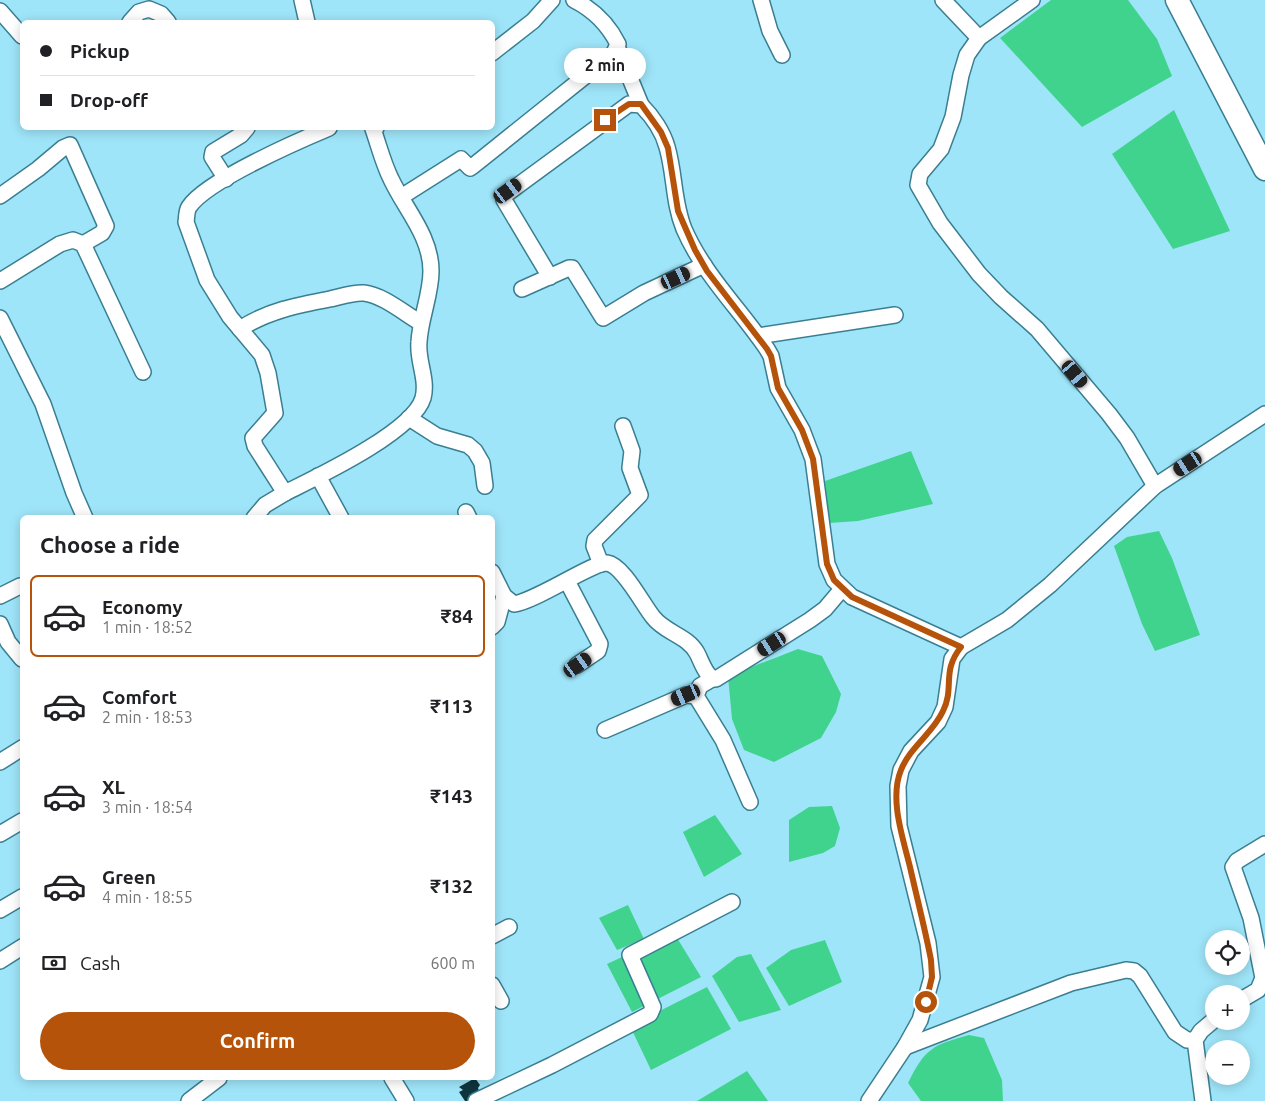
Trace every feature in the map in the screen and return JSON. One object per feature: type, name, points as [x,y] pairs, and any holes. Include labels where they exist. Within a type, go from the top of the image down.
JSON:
[{"type":"main road","points":[[1177,0],[1265,169]]},
{"type":"street","points":[[302,0],[307,20]]},
{"type":"street","points":[[495,51],[533,21],[552,0]]},
{"type":"street","points":[[574,0],[597,15],[615,38],[641,104],[661,132],[668,148],[678,211],[684,229],[704,265],[771,356],[780,394],[810,447],[819,494],[827,564],[834,580],[842,589],[860,601],[961,647]]},
{"type":"street","points":[[761,0],[770,31],[782,55]]},
{"type":"street","points":[[942,0],[979,38]]},
{"type":"street","points":[[1032,0],[979,38],[967,55],[960,75],[953,117],[941,150],[920,174],[918,185],[940,223],[979,274],[1001,297],[1037,329],[1108,414],[1126,438],[1155,486]]},
{"type":"street","points":[[132,20],[139,12],[149,8],[161,14],[166,20]]},
{"type":"street","points":[[0,10],[20,34]]},
{"type":"street","points":[[401,197],[461,158],[470,168],[474,166],[574,88],[618,49]]},
{"type":"street","points":[[550,277],[504,200],[505,195],[629,104],[641,104]]},
{"type":"street","points":[[226,179],[212,157],[213,152],[241,136],[246,130]]},
{"type":"street","points":[[285,494],[255,446],[254,434],[270,421],[274,413],[274,405],[262,355],[221,305],[207,280],[186,222],[189,207],[226,179],[286,147],[324,130]]},
{"type":"street","points":[[257,515],[266,505],[378,442],[409,418],[423,399],[424,388],[418,350],[431,272],[429,256],[426,242],[390,178],[374,130]]},
{"type":"street","points":[[0,196],[38,169],[63,148],[70,145],[106,226],[102,233],[83,244]]},
{"type":"street","points":[[0,281],[60,244],[73,240],[83,244],[143,372]]},
{"type":"street","points":[[522,289],[572,268],[602,318],[644,293],[704,265]]},
{"type":"street","points":[[240,329],[254,319],[271,312],[364,293],[377,297],[422,323]]},
{"type":"street","points":[[758,336],[895,315]]},
{"type":"street","points":[[0,318],[44,404],[74,493],[84,515]]},
{"type":"street","points":[[869,1101],[905,1047],[920,1020],[932,977],[928,942],[899,826],[898,786],[901,770],[911,751],[938,722],[945,707],[949,669],[952,659],[961,647],[1007,620],[1043,591],[1155,486],[1262,416],[1265,432]]},
{"type":"street","points":[[409,418],[437,436],[468,446],[475,451],[482,463],[485,486]]},
{"type":"street","points":[[601,564],[594,546],[595,540],[640,495],[630,468],[632,451],[623,426]]},
{"type":"street","points":[[318,476],[339,515]]},
{"type":"street","points":[[495,578],[504,596],[514,604],[518,604],[601,564],[605,563],[617,567],[659,624],[691,643],[712,679]]},
{"type":"street","points":[[567,581],[600,644],[598,651],[578,665]]},
{"type":"street","points":[[0,596],[20,586]]},
{"type":"street","points":[[696,696],[700,686],[720,677],[810,620],[825,609],[842,589]]},
{"type":"street","points":[[495,624],[504,596]]},
{"type":"street","points":[[0,624],[8,642],[20,657]]},
{"type":"street","points":[[605,730],[686,695],[696,696]]},
{"type":"street","points":[[696,696],[723,740],[750,802]]},
{"type":"street","points":[[0,762],[20,749]]},
{"type":"street","points":[[0,834],[20,822]]},
{"type":"street","points":[[1250,995],[1262,988],[1264,978],[1251,918],[1233,867],[1236,861],[1265,844]]},
{"type":"street","points":[[0,910],[20,899]]},
{"type":"street","points":[[476,1101],[552,1065],[650,1014],[653,1008],[630,955],[732,902]]},
{"type":"street","points":[[495,933],[509,927]]},
{"type":"street","points":[[0,961],[20,948]]},
{"type":"street","points":[[905,1047],[1071,983],[1111,972],[1126,970],[1140,976],[1175,1032],[1187,1040],[1195,1040]]},
{"type":"street","points":[[495,990],[501,1001]]},
{"type":"street","points":[[1203,1101],[1195,1040],[1205,1028]]},
{"type":"street","points":[[189,1101],[216,1080]]},
{"type":"street","points":[[393,1080],[406,1101]]},
{"type":"shaded area","points":[[1051,0],[1128,0],[1157,39],[1172,76],[1082,127],[1000,38]]},
{"type":"shaded area","points":[[1174,110],[1230,231],[1173,249],[1112,154]]},
{"type":"shaded area","points":[[911,451],[933,504],[858,521],[829,523],[825,481]]},
{"type":"shaded area","points":[[1159,531],[1172,558],[1200,635],[1155,651],[1142,624],[1114,546],[1127,537]]},
{"type":"shaded area","points":[[798,649],[822,656],[841,694],[836,712],[821,738],[774,762],[744,750],[732,719],[728,676]]},
{"type":"shaded area","points":[[832,806],[840,828],[835,846],[823,853],[789,862],[789,820],[809,807]]},
{"type":"shaded area","points":[[715,815],[742,854],[704,877],[683,832]]},
{"type":"shaded area","points":[[628,905],[644,939],[617,950],[599,918]]},
{"type":"shaded area","points":[[674,933],[701,977],[632,1012],[607,964]]},
{"type":"shaded area","points":[[825,940],[842,982],[789,1006],[766,968],[791,950]]},
{"type":"shaded area","points":[[751,954],[781,1010],[739,1022],[712,976],[737,957]]},
{"type":"shaded area","points":[[707,987],[731,1029],[651,1070],[630,1026]]},
{"type":"shaded area","points":[[969,1035],[984,1038],[1002,1080],[1003,1101],[921,1101],[908,1083],[925,1055],[938,1045]]},
{"type":"shaded area","points":[[747,1071],[768,1101],[697,1101]]},
{"type":"building","points":[[471,1080],[476,1080],[480,1085],[478,1088],[480,1094],[469,1097],[469,1101],[465,1101],[459,1092],[463,1090],[459,1087]]},
{"type":"route","points":[[605,120],[629,104],[641,104],[661,132],[668,148],[671,176],[678,211],[684,229],[707,271],[767,349],[771,356],[778,388],[783,400],[802,430],[810,447],[819,494],[822,535],[827,564],[834,580],[852,597],[961,647],[952,659],[949,669],[945,707],[938,722],[911,751],[901,770],[898,786],[899,826],[931,960],[932,977],[926,1002]]}]
